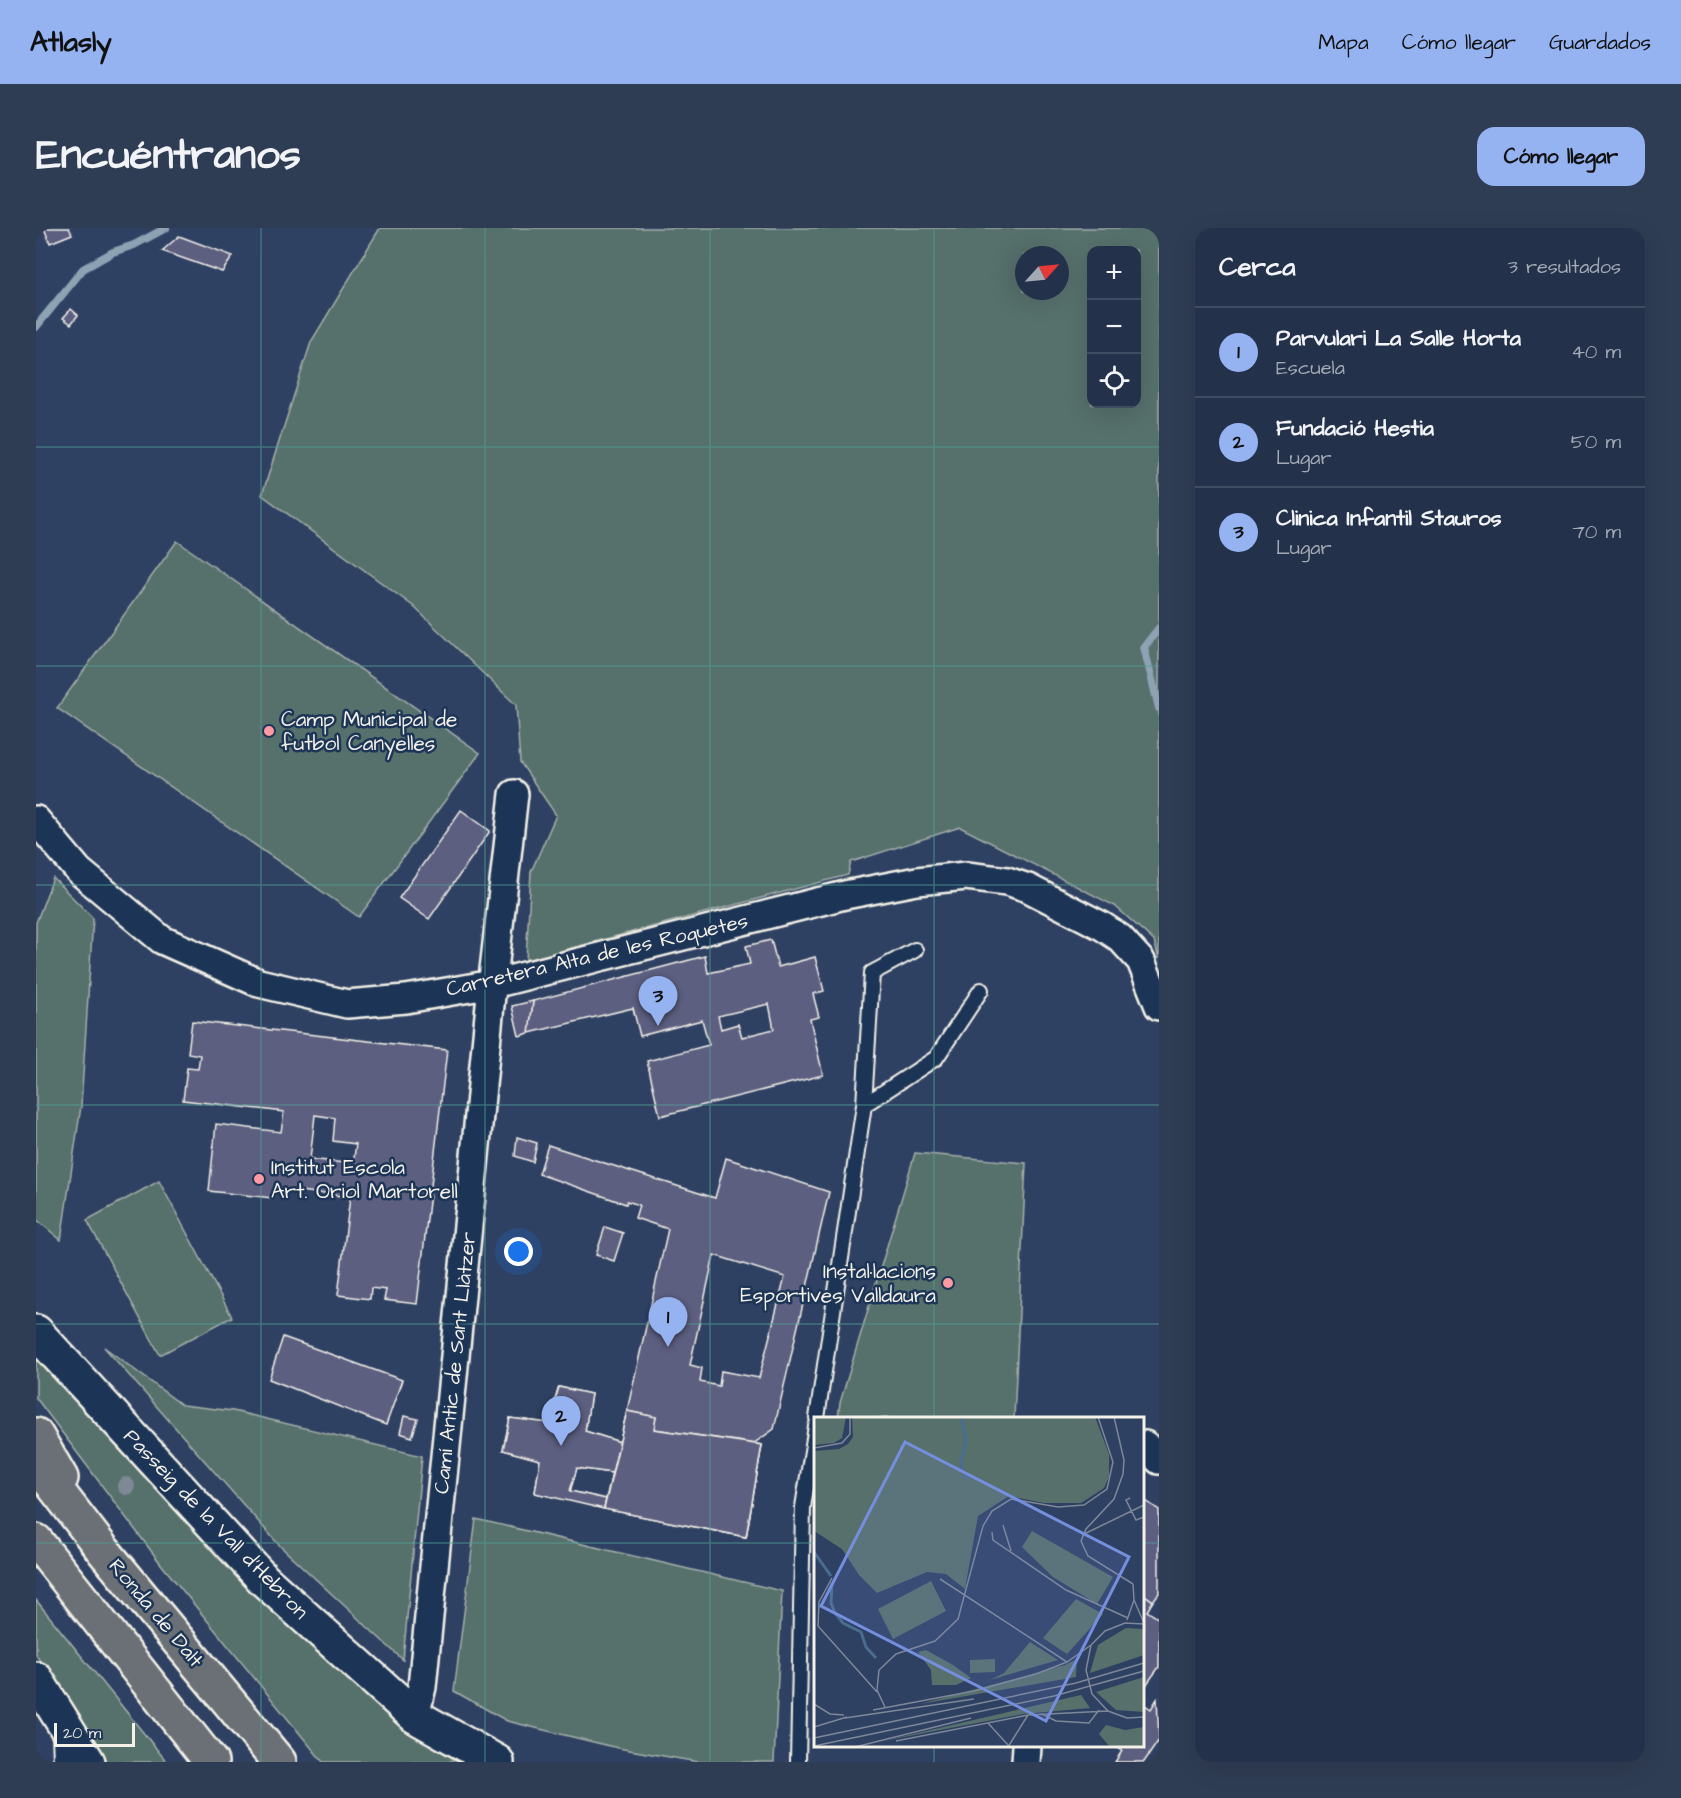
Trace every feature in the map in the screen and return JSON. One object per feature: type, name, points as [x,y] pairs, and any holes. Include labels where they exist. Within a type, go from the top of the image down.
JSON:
[{"type":"highway","points":[[36,1435],[104,1550]]},
{"type":"highway","name":"Ronda de Dalt","points":[[36,1463],[104,1550],[279,1762]]},
{"type":"highway","points":[[38,1544],[211,1762]]},
{"type":"street","name":"Camí Antic de Sant Llàtzer","points":[[415,1716],[422,1686],[514,794]]},
{"type":"street","name":"Carretera Alta de les Roquetes","points":[[36,820],[79,871],[162,940],[259,983],[347,1004],[406,999],[493,984],[845,894],[917,881],[966,876],[1007,881],[1028,888],[1102,926],[1120,938],[1142,961],[1159,1005]]},
{"type":"street","name":"Passeig de la Vall d'Hebron","points":[[36,1332],[264,1580],[415,1716],[497,1762]]},
{"type":"street","points":[[36,1679],[88,1762]]},
{"type":"street","points":[[1026,1762],[1027,1747]]},
{"type":"lane","points":[[817,1417],[864,1105],[872,972],[915,950]]},
{"type":"lane","points":[[864,1105],[936,1058],[981,990]]},
{"type":"lane","points":[[798,1762],[803,1507],[814,1438]]},
{"type":"lane","points":[[59,1713],[61,1762]]},
{"type":"green space","points":[[380,228],[1159,228],[1159,959],[1154,941],[1115,906],[960,827],[851,862],[848,875],[526,960],[531,872],[556,815],[520,762],[516,705],[413,606],[262,495],[311,342]]},
{"type":"green space","name":"Camp Municipal de futbol Canyelles","points":[[177,541],[480,753],[359,917],[57,708]]},
{"type":"green space","points":[[53,878],[93,918],[81,1106],[61,1240],[36,1219],[36,923]]},
{"type":"green space","name":"Instal·lacions Esportives Valldaura","points":[[915,1153],[1026,1163],[1014,1417],[838,1417],[840,1403]]},
{"type":"green space","points":[[159,1181],[232,1317],[160,1355],[87,1220]]},
{"type":"green space","points":[[104,1347],[182,1405],[233,1411],[422,1456],[403,1660],[280,1546]]},
{"type":"green space","points":[[36,1350],[459,1758],[448,1762],[323,1762],[161,1564],[36,1398]]},
{"type":"green space","points":[[476,1519],[782,1591],[774,1762],[698,1762],[618,1748],[507,1721],[454,1691]]},
{"type":"green space","points":[[36,1600],[167,1762],[107,1762],[36,1655]]},
{"type":"building","points":[[44,228],[69,228],[72,234],[50,243]]},
{"type":"building","points":[[179,236],[233,256],[222,272],[162,251]]},
{"type":"building","points":[[71,309],[78,315],[71,324],[63,318]]},
{"type":"building","points":[[461,810],[490,831],[429,919],[399,898]]},
{"type":"building","points":[[771,940],[778,967],[815,957],[824,991],[813,994],[819,1017],[810,1019],[823,1075],[660,1116],[647,1061],[709,1045],[702,1020],[640,1036],[633,1008],[529,1033],[533,1001],[705,956],[708,973],[750,964],[746,946]],"holes":[[[769,1004],[774,1029],[742,1037],[738,1024],[721,1029],[718,1016]]]},
{"type":"building","points":[[533,1001],[529,1033],[519,1036],[512,1006]]},
{"type":"building","points":[[192,1021],[447,1050],[417,1304],[384,1300],[386,1290],[371,1288],[370,1299],[338,1295],[350,1197],[274,1188],[273,1198],[209,1191],[216,1124],[281,1132],[284,1112],[183,1100],[187,1068],[198,1069],[200,1055],[188,1053]],"holes":[[[315,1115],[335,1118],[333,1141],[356,1144],[353,1164],[310,1159]]]},
{"type":"building","points":[[517,1137],[537,1143],[533,1162],[515,1156]]},
{"type":"building","points":[[548,1145],[715,1198],[726,1158],[829,1192],[774,1429],[753,1444],[762,1445],[746,1537],[535,1493],[540,1460],[503,1450],[510,1418],[548,1423],[559,1387],[591,1394],[585,1431],[620,1442],[668,1229],[635,1218],[639,1205],[627,1201],[626,1204],[539,1174]],"holes":[[[714,1255],[785,1277],[759,1378],[721,1371],[719,1386],[700,1382],[702,1368],[690,1365]],[[577,1468],[612,1473],[606,1499],[570,1491]],[[664,1471],[710,1482],[702,1505],[659,1495]]]},
{"type":"building","points":[[605,1227],[623,1233],[614,1261],[596,1255]]},
{"type":"building","points":[[283,1337],[402,1380],[386,1425],[269,1379]]},
{"type":"building","points":[[559,1387],[591,1394],[585,1431],[620,1442],[612,1473],[577,1468],[570,1491],[606,1499],[604,1509],[535,1493],[540,1460],[503,1450],[510,1418],[548,1423]]},
{"type":"building","points":[[627,1411],[656,1417],[654,1429],[762,1445],[746,1537],[604,1509]]},
{"type":"building","points":[[627,1411],[656,1417],[654,1429],[762,1445],[746,1537],[604,1509]]},
{"type":"building","points":[[404,1416],[418,1419],[412,1437],[400,1433]]},
{"type":"building","points":[[1144,1500],[1159,1510],[1159,1593],[1153,1601],[1144,1594]]},
{"type":"building","points":[[1144,1594],[1153,1601],[1147,1611],[1159,1619],[1159,1667],[1144,1688]]},
{"type":"building","points":[[1157,1699],[1159,1740],[1144,1762],[1115,1762],[1122,1751],[1116,1747],[1144,1747],[1144,1704],[1151,1709]]},
{"type":"waterway","points":[[36,327],[83,269],[113,252],[134,245],[166,228]]},
{"type":"waterway","points":[[1159,628],[1144,647],[1159,708]]},
{"type":"place","name":"Camp Municipal de futbol Canyelles","points":[[269,731]]},
{"type":"place","name":"Clinica Infantil Stauros","points":[[658,1026]]},
{"type":"place","name":"Institut Escola Art. Oriol Martorell","points":[[259,1179]]},
{"type":"place","name":"Instal·lacions Esportives Valldaura","points":[[948,1283]]},
{"type":"place","name":"Parvulari La Salle Horta","points":[[668,1347]]},
{"type":"place","name":"Fundació Hestia","points":[[561,1446]]}]
